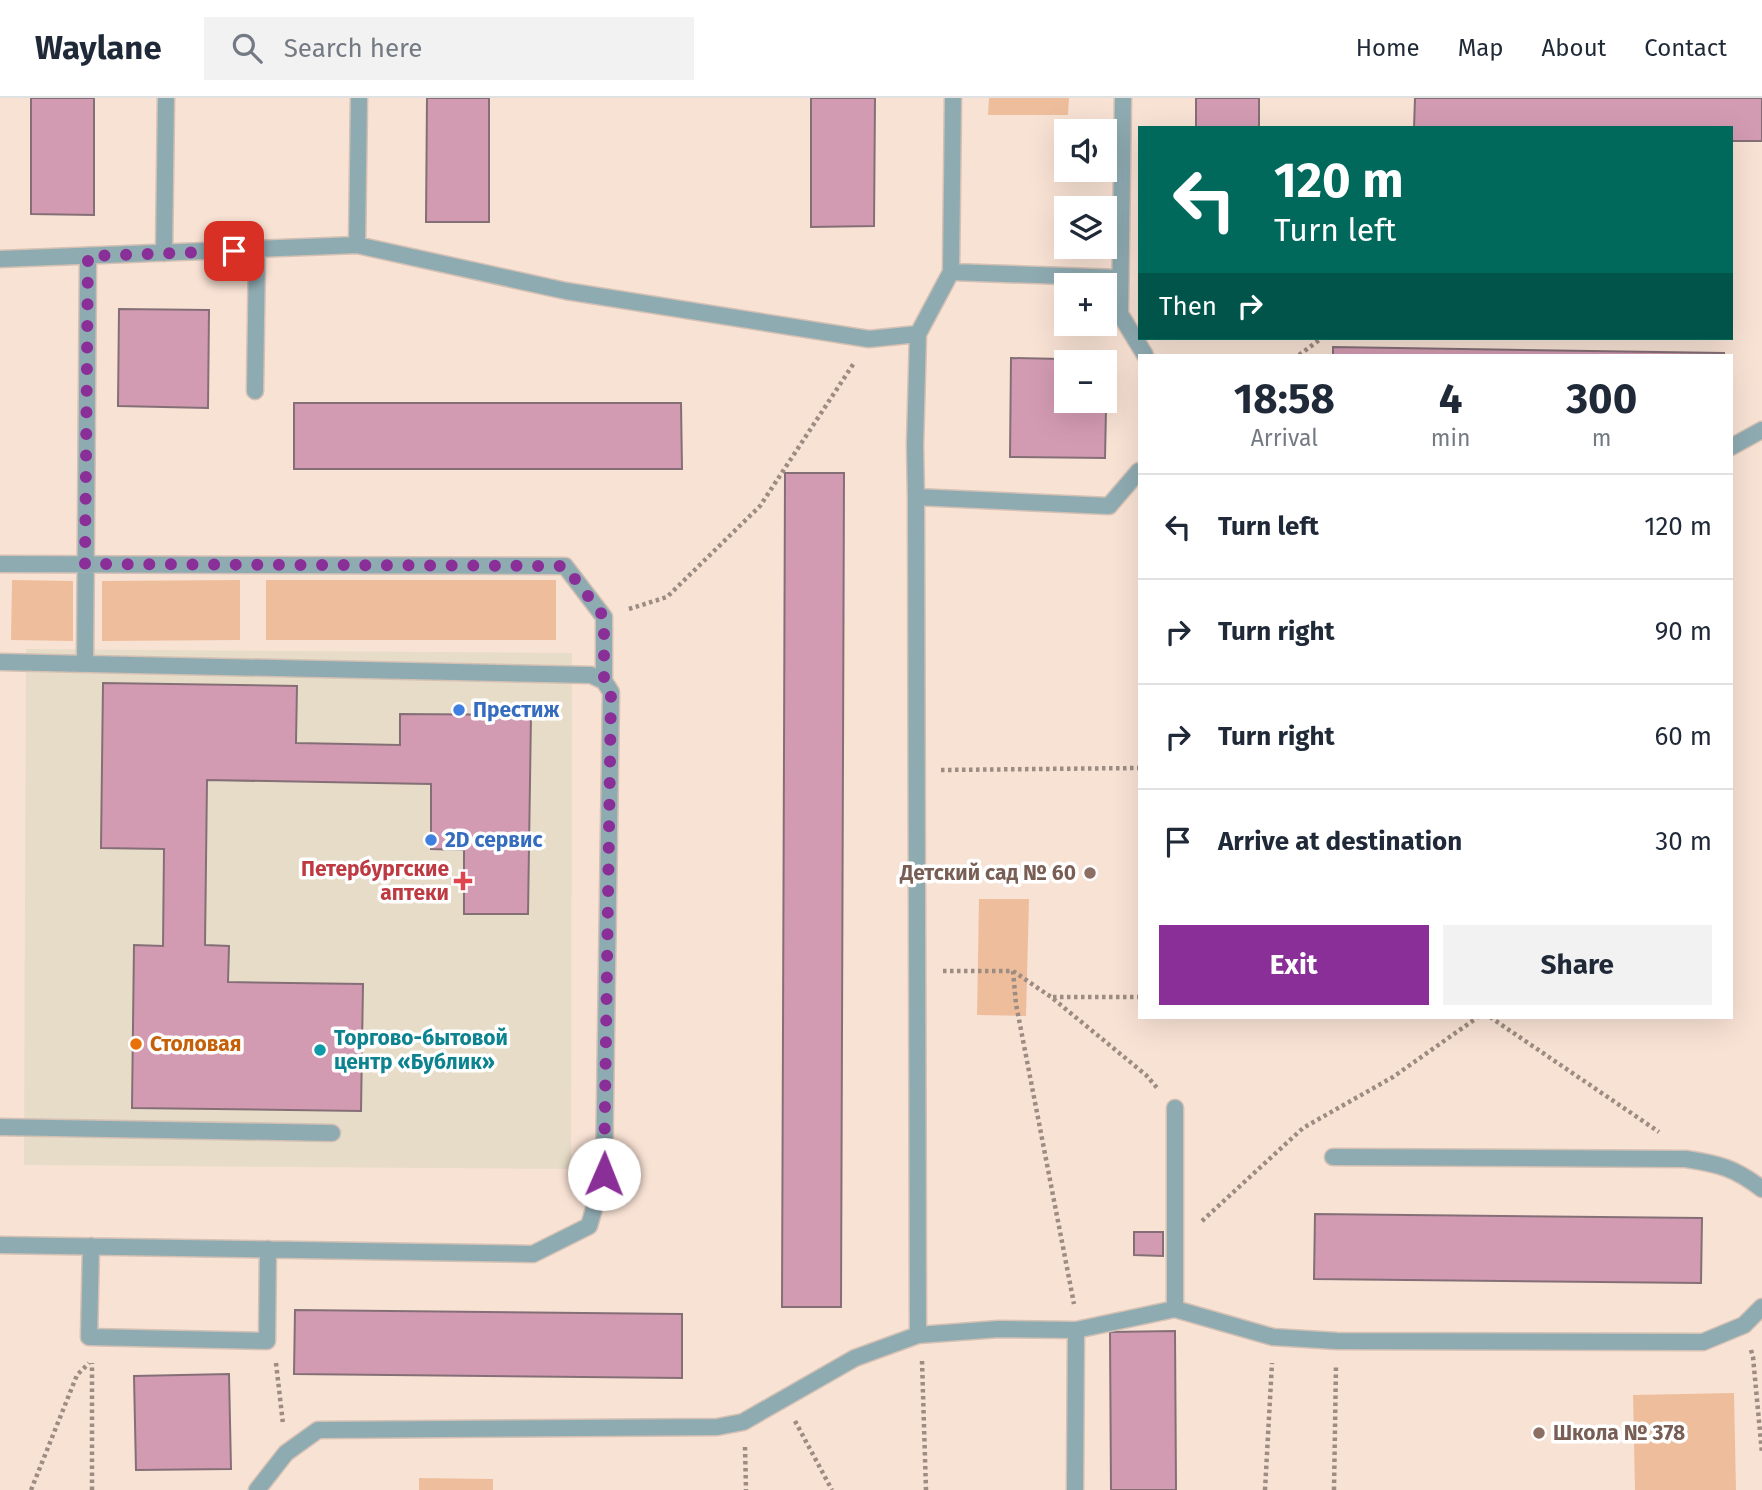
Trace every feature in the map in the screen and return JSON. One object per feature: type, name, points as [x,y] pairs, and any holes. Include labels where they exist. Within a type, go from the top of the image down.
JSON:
[{"type":"lane","points":[[164,253],[166,98]]},
{"type":"lane","points":[[357,245],[359,98]]},
{"type":"lane","points":[[918,1335],[915,445],[918,334],[951,272],[953,98]]},
{"type":"lane","points":[[1123,98],[1120,314],[1144,354]]},
{"type":"lane","points":[[0,259],[357,245],[566,291],[869,339],[918,334]]},
{"type":"lane","points":[[255,391],[257,250]]},
{"type":"lane","points":[[85,664],[88,256]]},
{"type":"lane","points":[[951,272],[1120,278]]},
{"type":"lane","points":[[1733,445],[1762,430]]},
{"type":"lane","points":[[916,497],[1109,506],[1138,472]]},
{"type":"lane","points":[[0,564],[565,566],[604,617],[604,681],[611,692],[604,1174],[589,1226],[533,1254],[0,1245]]},
{"type":"lane","points":[[0,662],[591,675],[604,681]]},
{"type":"lane","points":[[1175,1108],[1175,1309]]},
{"type":"lane","points":[[0,1127],[332,1133]]},
{"type":"lane","points":[[1333,1157],[1686,1159],[1718,1164],[1746,1176],[1762,1189]]},
{"type":"lane","points":[[91,1246],[89,1337],[267,1341],[268,1249]]},
{"type":"lane","points":[[257,1490],[286,1453],[318,1430],[717,1427],[743,1422],[855,1358],[918,1335],[999,1329],[1076,1330],[1175,1309],[1273,1337],[1337,1341],[1703,1342],[1744,1325],[1762,1307]]},
{"type":"lane","points":[[1075,1490],[1076,1330]]},
{"type":"path","points":[[604,617],[667,597],[760,506],[869,339]]},
{"type":"path","points":[[1300,354],[1319,340]]},
{"type":"path","points":[[918,770],[1138,768]]},
{"type":"path","points":[[918,971],[1013,971],[1051,997],[1146,1075],[1175,1108]]},
{"type":"path","points":[[1013,971],[1016,1004],[1076,1314],[1076,1330]]},
{"type":"path","points":[[1051,997],[1138,997]]},
{"type":"path","points":[[1175,1232],[1190,1232],[1303,1128],[1393,1077],[1475,1019]]},
{"type":"path","points":[[1493,1019],[1679,1145],[1686,1159]]},
{"type":"path","points":[[1744,1325],[1753,1357],[1762,1453]]},
{"type":"path","points":[[918,1335],[922,1353],[926,1490]]},
{"type":"path","points":[[1265,1490],[1273,1337]]},
{"type":"path","points":[[267,1341],[274,1349],[286,1453]]},
{"type":"path","points":[[1334,1490],[1337,1341]]},
{"type":"path","points":[[31,1490],[77,1375],[92,1360],[92,1490]]},
{"type":"path","points":[[783,1398],[831,1490]]},
{"type":"path","points":[[743,1422],[746,1490]]},
{"type":"shaded area","points":[[989,98],[1069,98],[1068,115],[988,115]]},
{"type":"shaded area","points":[[12,580],[73,581],[73,641],[11,640]]},
{"type":"shaded area","points":[[240,580],[240,640],[102,641],[102,581]]},
{"type":"shaded area","points":[[266,580],[556,580],[556,640],[266,640]]},
{"type":"shaded area","points":[[26,649],[572,653],[571,1169],[24,1165]]},
{"type":"shaded area","points":[[979,899],[1029,899],[1026,1016],[977,1015]]},
{"type":"shaded area","points":[[1734,1393],[1736,1490],[1635,1490],[1633,1395]]},
{"type":"shaded area","points":[[419,1478],[493,1479],[493,1490],[419,1490]]},
{"type":"building","points":[[31,98],[94,98],[94,215],[31,214]]},
{"type":"building","points":[[427,98],[489,98],[489,222],[426,222]]},
{"type":"building","points":[[811,98],[875,98],[874,226],[811,227]]},
{"type":"building","points":[[1196,98],[1259,98],[1259,126],[1196,126]]},
{"type":"building","points":[[1415,98],[1762,98],[1762,141],[1733,141],[1733,126],[1414,126]]},
{"type":"building","points":[[119,309],[209,310],[208,408],[118,406]]},
{"type":"building","points":[[1333,347],[1724,353],[1724,354],[1333,354]]},
{"type":"building","points":[[1011,358],[1054,359],[1054,413],[1106,413],[1105,458],[1010,457]]},
{"type":"building","points":[[294,403],[681,403],[682,469],[294,469]]},
{"type":"building","points":[[785,473],[844,473],[841,1307],[782,1307]]},
{"type":"building","points":[[103,683],[297,686],[296,743],[400,745],[400,714],[531,715],[528,914],[464,914],[464,850],[431,849],[431,784],[207,780],[205,945],[229,946],[228,982],[363,984],[361,1111],[132,1108],[134,945],[163,946],[164,849],[101,848]]},
{"type":"building","points":[[1315,1214],[1702,1218],[1701,1283],[1314,1279]]},
{"type":"building","points":[[1134,1232],[1163,1232],[1163,1256],[1134,1255]]},
{"type":"building","points":[[295,1310],[682,1314],[682,1378],[294,1374]]},
{"type":"building","points":[[1175,1331],[1176,1490],[1111,1490],[1110,1332]]},
{"type":"building","points":[[229,1374],[231,1469],[136,1470],[134,1376]]},
{"type":"place","name":"Престиж","points":[[459,710]]},
{"type":"place","name":"2D сервис","points":[[431,840]]},
{"type":"place","name":"Детский сад № 60","points":[[1090,873]]},
{"type":"place","name":"Петербургские аптеки","points":[[463,881]]},
{"type":"place","name":"Столовая","points":[[136,1044]]},
{"type":"place","name":"Торгово-бытовой центр «Бублик»","points":[[320,1050]]},
{"type":"place","name":"Школа № 378","points":[[1539,1433]]},
{"type":"route","points":[[234,251],[88,256],[85,564],[565,566],[604,617],[604,681],[611,692],[604,1174]]}]
